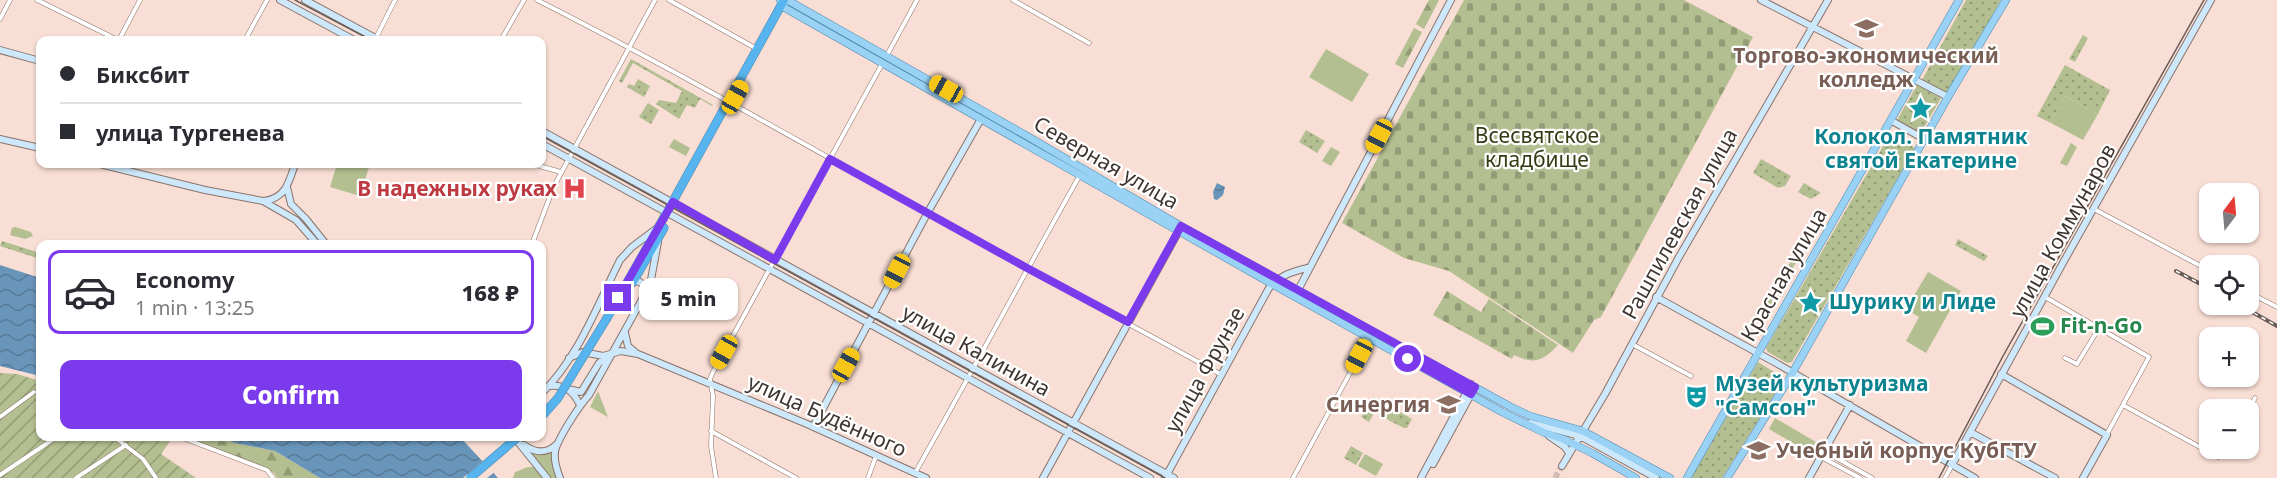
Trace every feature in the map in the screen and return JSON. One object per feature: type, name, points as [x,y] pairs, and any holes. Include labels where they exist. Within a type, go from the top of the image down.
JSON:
[{"type":"highway","points":[[730,102],[757,49],[785,2]]},
{"type":"highway","points":[[608,315],[619,307],[785,2]]},
{"type":"highway","points":[[546,412],[558,398],[638,262],[670,213]]},
{"type":"highway","points":[[470,478],[515,441]]},
{"type":"main road","name":"Красная улица","points":[[1687,478],[1959,0]]},
{"type":"main road","points":[[1727,478],[1792,372],[1948,97],[2006,0]]},
{"type":"main road","name":"Северная улица","points":[[785,2],[887,56],[1035,145],[1274,282],[1530,416],[1582,433],[1670,478]]},
{"type":"main road","name":"Северная улица","points":[[785,2],[883,63],[981,119],[1035,145]]},
{"type":"main road","name":"Северная улица","points":[[1298,293],[1369,338],[1510,416],[1574,444],[1636,478]]},
{"type":"street","points":[[0,19],[10,0]]},
{"type":"street","points":[[37,0],[110,36]]},
{"type":"street","points":[[120,36],[140,0]]},
{"type":"street","points":[[247,36],[267,0]]},
{"type":"street","points":[[280,0],[347,36]]},
{"type":"street","points":[[305,0],[370,36]]},
{"type":"street","points":[[379,36],[395,0]]},
{"type":"street","points":[[503,36],[524,0]]},
{"type":"street","points":[[537,0],[630,47],[1220,374]]},
{"type":"street","points":[[534,240],[561,172],[655,0]]},
{"type":"street","points":[[669,0],[757,49]]},
{"type":"street","points":[[716,478],[711,431],[713,372],[917,0]]},
{"type":"street","points":[[1012,0],[1089,44]]},
{"type":"street","points":[[1298,293],[1453,0]]},
{"type":"street","points":[[1298,293],[1453,0]]},
{"type":"street","points":[[1761,0],[1948,97]]},
{"type":"street","name":"Рашпилевская улица","points":[[1562,466],[1632,344],[1656,297],[1828,0]]},
{"type":"street","name":"улица Коммунаров","points":[[1945,478],[2211,0]]},
{"type":"street","points":[[0,50],[36,60]]},
{"type":"street","points":[[813,427],[928,212],[981,119]]},
{"type":"street","points":[[1892,121],[1924,139]]},
{"type":"street","name":"улица Калинина","points":[[546,133],[1166,476],[1174,478]]},
{"type":"street","points":[[0,139],[36,147]]},
{"type":"street","name":"улица Калинина","points":[[546,146],[1150,478]]},
{"type":"street","points":[[116,168],[205,190],[263,201],[296,220],[314,240]]},
{"type":"street","points":[[263,201],[278,198],[287,187],[294,168]]},
{"type":"street","points":[[546,168],[561,172]]},
{"type":"street","points":[[915,473],[1082,172]]},
{"type":"street","points":[[287,187],[291,204],[323,240]]},
{"type":"street","points":[[2094,209],[2199,265]]},
{"type":"street","points":[[546,389],[569,358],[623,256],[661,225]]},
{"type":"street","points":[[1043,478],[1180,229]]},
{"type":"street","points":[[519,441],[529,449],[543,452],[551,450],[557,444],[580,405],[589,395],[644,297],[652,278],[658,238]]},
{"type":"street","points":[[623,256],[629,253],[635,254],[638,262]]},
{"type":"street","points":[[1274,282],[1286,274],[1310,267]]},
{"type":"street","points":[[631,285],[636,281],[643,284],[644,297]]},
{"type":"street","name":"улица Фрунзе","points":[[1166,476],[1220,374],[1274,282]]},
{"type":"street","points":[[1656,297],[1792,372],[1975,478]]},
{"type":"street","points":[[2044,297],[2149,357],[2083,478]]},
{"type":"street","points":[[2259,298],[2277,308]]},
{"type":"street","points":[[589,322],[583,341],[599,363],[600,375]]},
{"type":"street","points":[[2065,358],[2077,364],[2099,328]]},
{"type":"street","points":[[625,330],[628,346],[638,354]]},
{"type":"street","points":[[1293,478],[1369,338]]},
{"type":"street","points":[[1632,344],[1691,376]]},
{"type":"street","name":"улица Будённого","points":[[569,358],[576,354],[603,356],[626,351],[638,354],[813,427],[926,478]]},
{"type":"street","points":[[549,386],[560,386],[581,392],[599,363],[614,352]]},
{"type":"street","points":[[2001,374],[2106,435]]},
{"type":"street","points":[[1426,478],[1473,385]]},
{"type":"street","points":[[568,389],[580,405]]},
{"type":"street","points":[[0,417],[34,392]]},
{"type":"street","points":[[1421,478],[1469,393]]},
{"type":"street","points":[[1809,478],[1850,405]]},
{"type":"street","points":[[2123,405],[2199,447]]},
{"type":"street","name":"Северная улица","points":[[1524,421],[1582,433],[1656,478]]},
{"type":"street","points":[[711,431],[796,478]]},
{"type":"street","points":[[1970,432],[2055,478]]},
{"type":"street","name":"Северная улица","points":[[1545,433],[1564,446],[1569,453]]},
{"type":"street","points":[[0,476],[51,441]]},
{"type":"street","points":[[120,441],[143,459],[156,478]]},
{"type":"street","points":[[191,441],[267,470],[273,478]]},
{"type":"street","points":[[519,441],[547,478]]},
{"type":"street","points":[[557,444],[555,458],[560,478]]},
{"type":"street","points":[[76,478],[126,445]]},
{"type":"street","points":[[1823,454],[1860,478]]},
{"type":"street","points":[[1823,454],[1872,478]]},
{"type":"street","points":[[867,478],[877,455]]},
{"type":"green space","points":[[1429,0],[1439,0],[1424,29],[1416,24]]},
{"type":"green space","name":"Всесвятское кладбище","points":[[1464,0],[1684,0],[1753,37],[1601,317],[1594,320],[1573,353],[1449,271],[1404,258],[1342,223]]},
{"type":"green space","points":[[1966,0],[2001,0],[1947,94],[1922,80]]},
{"type":"green space","points":[[1414,28],[1422,32],[1403,68],[1395,64]]},
{"type":"green space","points":[[2083,35],[2088,38],[2075,62],[2069,59]]},
{"type":"green space","points":[[1326,49],[1369,74],[1352,102],[1309,77]]},
{"type":"green space","points":[[631,59],[713,105],[700,99],[695,108],[687,105],[679,119],[656,104],[659,100],[676,103],[682,91],[633,63],[622,83],[619,81]]},
{"type":"green space","points":[[2065,65],[2110,90],[2098,114],[2065,96],[2051,123],[2037,116]]},
{"type":"green space","points":[[638,79],[650,86],[644,97],[627,87],[629,84],[634,86]]},
{"type":"green space","points":[[1917,85],[1941,98],[1921,133],[1897,120]]},
{"type":"green space","points":[[2065,96],[2098,114],[2083,140],[2051,123]]},
{"type":"green space","points":[[648,103],[659,110],[651,124],[639,117]]},
{"type":"green space","points":[[1306,130],[1325,141],[1317,153],[1299,142]]},
{"type":"green space","points":[[1890,134],[1915,148],[1792,362],[1787,363],[1768,352],[1766,348]]},
{"type":"green space","points":[[674,139],[690,148],[686,156],[669,147]]},
{"type":"green space","points":[[2071,143],[2077,147],[2067,166],[2060,163]]},
{"type":"green space","points":[[1331,147],[1340,152],[1331,166],[1322,161]]},
{"type":"green space","points":[[1761,159],[1791,176],[1785,186],[1778,188],[1753,173]]},
{"type":"green space","points":[[336,168],[369,168],[360,196],[330,187]]},
{"type":"green space","points":[[1804,183],[1821,193],[1811,199],[1798,192]]},
{"type":"green space","points":[[12,228],[31,232],[33,236],[25,239],[10,235]]},
{"type":"green space","points":[[1958,239],[1988,256],[1984,261],[1955,245]]},
{"type":"green space","points":[[2,241],[36,252],[36,258],[0,246]]},
{"type":"green space","points":[[1800,247],[1804,249],[1788,276],[1785,271]]},
{"type":"green space","points":[[1928,272],[1961,291],[1926,353],[1906,341],[1919,317],[1906,309]]},
{"type":"green space","points":[[1779,290],[1762,320],[1757,317],[1773,291]]},
{"type":"green space","points":[[1447,291],[1481,312],[1489,299],[1558,345],[1548,355],[1538,360],[1527,360],[1514,355],[1512,359],[1433,315]]},
{"type":"green space","points":[[1758,362],[1781,376],[1782,383],[1722,478],[1691,478]]},
{"type":"green space","points":[[0,373],[17,374],[36,380],[36,441],[170,441],[161,454],[196,478],[0,478]]},
{"type":"green space","points":[[598,391],[608,417],[590,407]]},
{"type":"green space","points":[[1373,397],[1384,403],[1379,413],[1375,411],[1369,422],[1361,417]]},
{"type":"green space","points":[[1384,403],[1398,411],[1392,422],[1378,414]]},
{"type":"green space","points":[[1398,411],[1412,419],[1407,428],[1392,422]]},
{"type":"green space","points":[[1775,418],[1816,442],[1810,453],[1769,429]]},
{"type":"green space","points":[[192,441],[230,441],[275,451],[320,478],[277,478],[274,473]]},
{"type":"green space","points":[[1351,446],[1363,453],[1356,465],[1344,458]]},
{"type":"green space","points":[[554,450],[558,478],[550,478],[531,452],[549,453]]},
{"type":"green space","points":[[1365,454],[1383,464],[1376,476],[1358,466]]},
{"type":"green space","points":[[528,467],[537,467],[544,478],[513,478],[515,472]]},
{"type":"water","points":[[1217,183],[1225,187],[1223,195],[1217,200],[1214,199],[1213,192]]},
{"type":"water","points":[[0,265],[36,277],[36,375],[0,366]]},
{"type":"water","points":[[230,441],[464,441],[498,478],[320,478],[275,451]]},
{"type":"pier","points":[[485,459],[496,471],[487,478],[463,478]]},
{"type":"tunnel","points":[[1555,478],[1562,466]]},
{"type":"tram line","points":[[295,0],[363,36]]},
{"type":"tram line","points":[[1939,478],[2003,356],[2204,0]]},
{"type":"tram line","points":[[546,138],[1165,478]]},
{"type":"railway","points":[[2176,271],[2199,283]]},
{"type":"railway","points":[[2258,315],[2277,326]]},
{"type":"place","name":"Торгово-экономический колледж","points":[[1866,28]]},
{"type":"place","name":"Колокол. Памятник святой Екатерине","points":[[1921,109]]},
{"type":"place","name":"В надежных руках","points":[[575,189]]},
{"type":"place","name":"Шурику и Лиде","points":[[1811,302]]},
{"type":"place","name":"Fit-n-Go","points":[[2042,326]]},
{"type":"place","name":"Музей культуризма \"Самсон\"","points":[[1697,396]]},
{"type":"place","name":"Синергия","points":[[1448,405]]},
{"type":"place","name":"Учебный корпус КубГТУ","points":[[1758,451]]},
{"type":"route","points":[[618,298],[673,202],[775,260],[830,159],[1128,322],[1181,226],[1475,387],[1471,394],[1408,359]]}]
